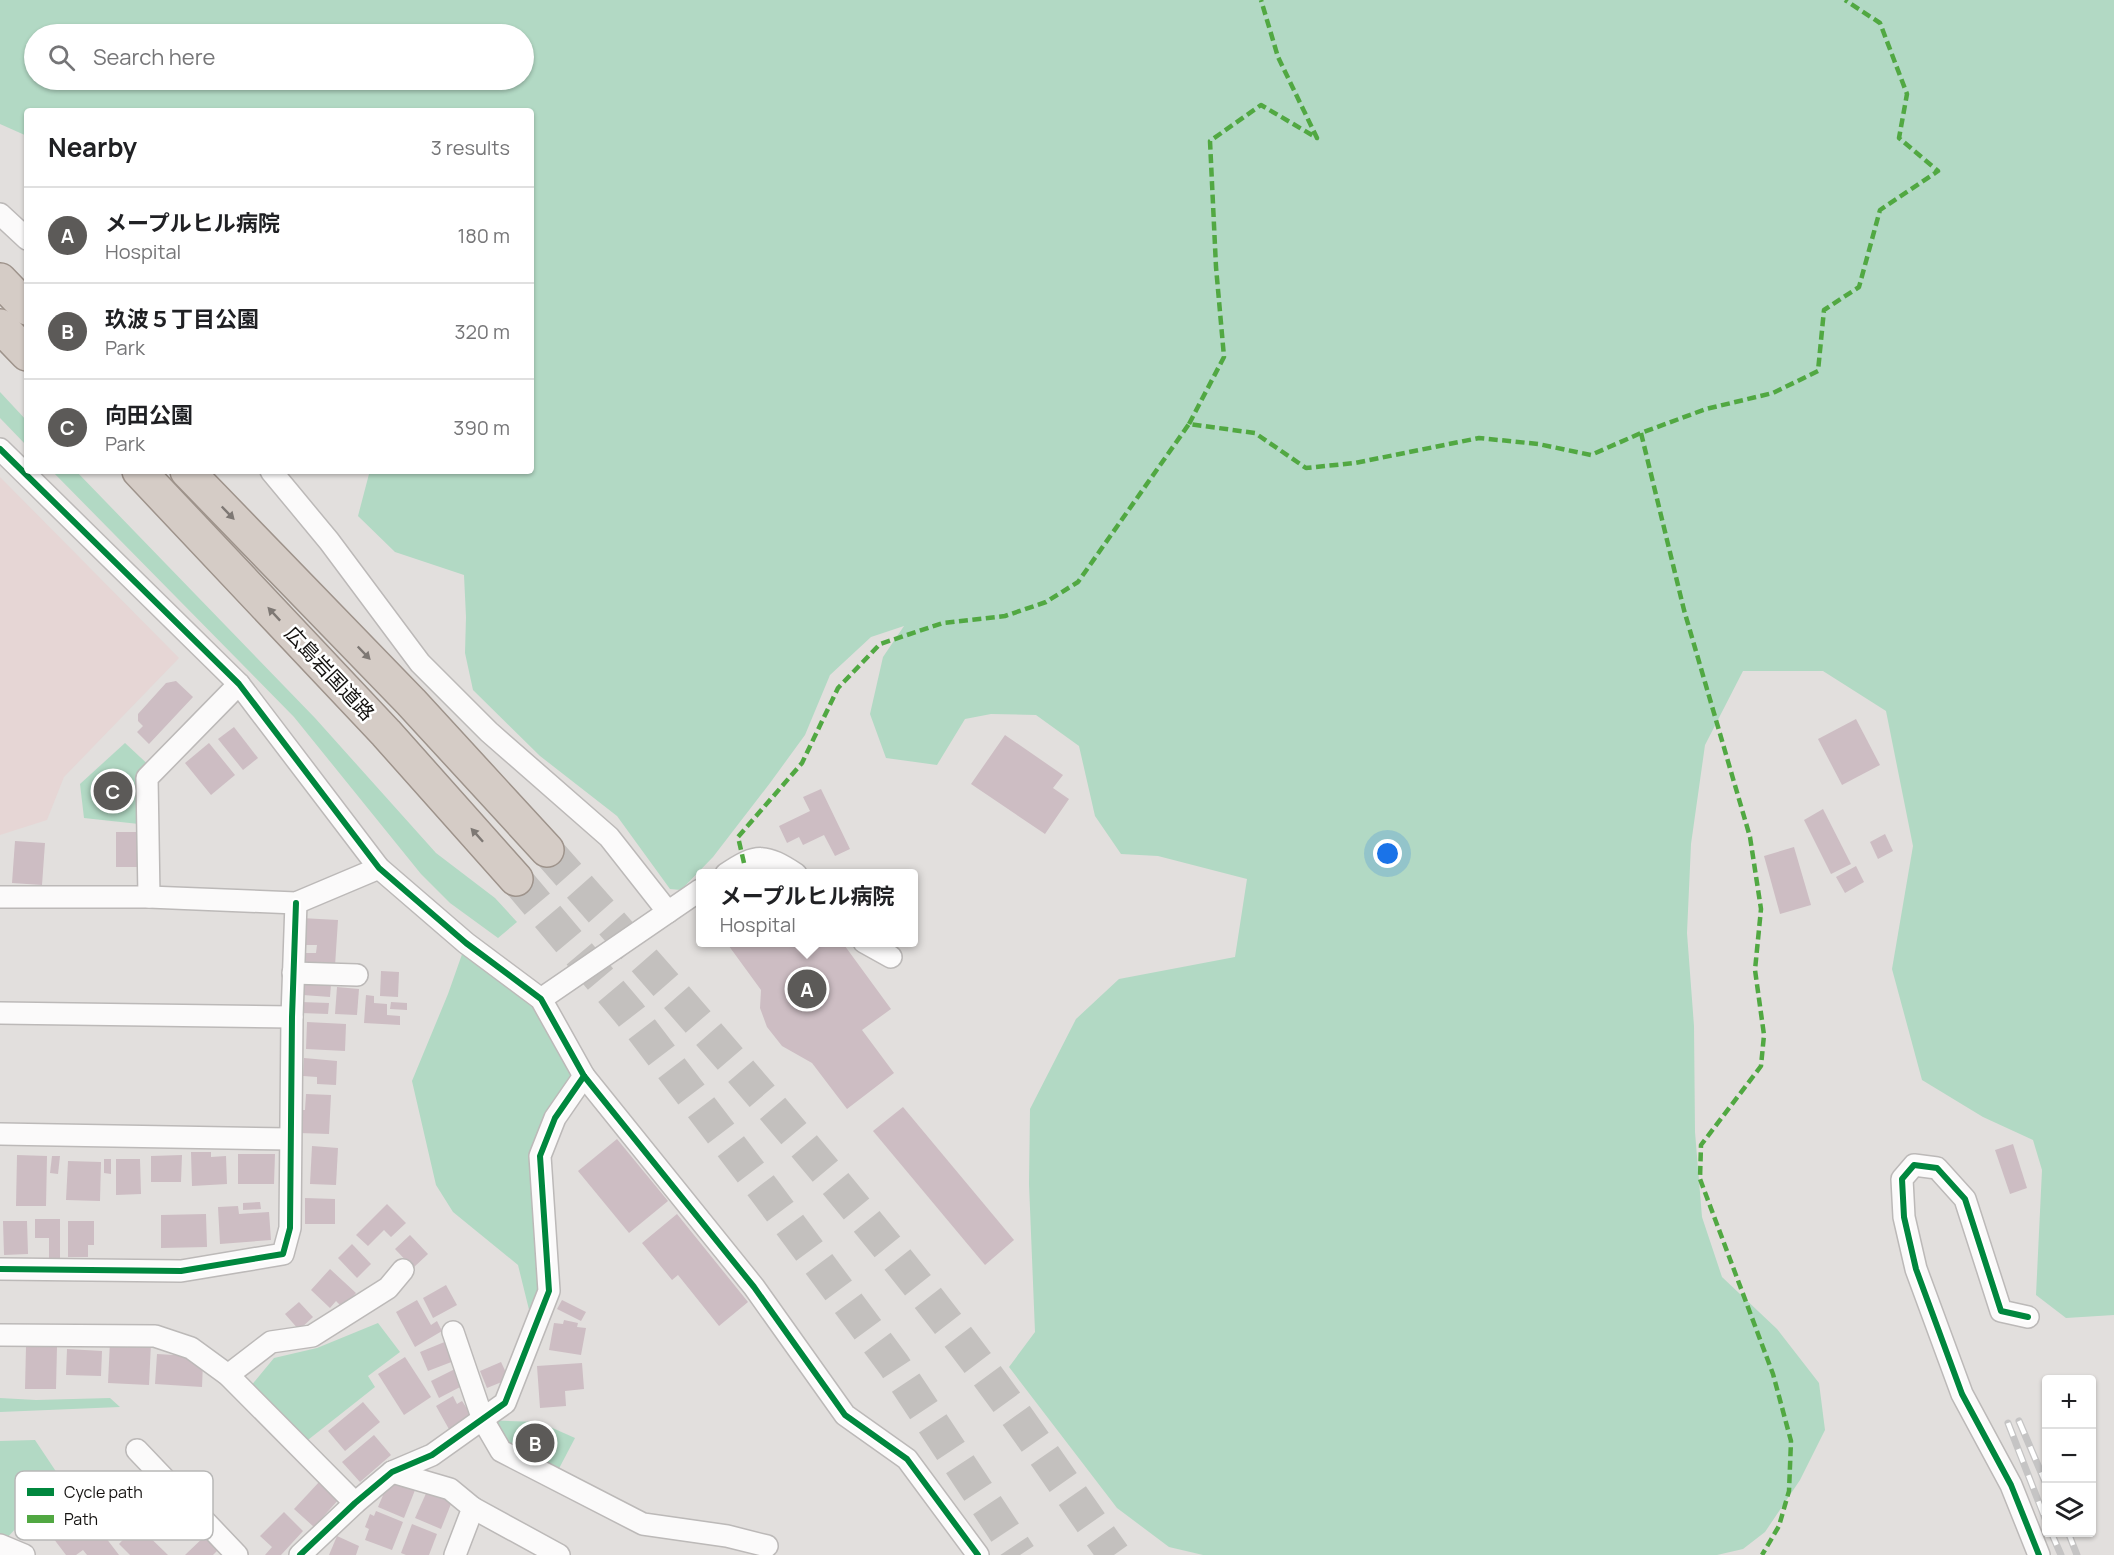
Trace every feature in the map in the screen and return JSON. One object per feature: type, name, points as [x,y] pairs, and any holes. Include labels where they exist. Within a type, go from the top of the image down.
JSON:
[{"type":"highway","points":[[0,280],[24,305]]},
{"type":"highway","points":[[0,326],[24,351]]},
{"type":"highway","name":"広島岩国道路","points":[[142,474],[386,733],[516,879]]},
{"type":"highway","name":"広島岩国道路","points":[[190,474],[411,702],[548,850]]},
{"type":"street","points":[[0,214],[24,236]]},
{"type":"street","points":[[0,449],[24,473]]},
{"type":"street","points":[[25,474],[239,684],[379,867],[466,943],[541,999],[584,1076],[754,1287],[845,1415],[907,1459],[978,1555]]},
{"type":"street","points":[[273,474],[329,541],[420,663],[489,732],[609,837],[668,912]]},
{"type":"street","points":[[149,897],[147,778],[239,684]]},
{"type":"street","points":[[733,869],[753,857],[777,861],[790,869]]},
{"type":"street","points":[[0,897],[149,897],[296,903],[379,867]]},
{"type":"street","points":[[541,999],[696,893]]},
{"type":"street","points":[[0,1269],[181,1270],[283,1254],[290,1228],[292,1017],[296,903]]},
{"type":"street","points":[[873,947],[891,957]]},
{"type":"street","points":[[293,973],[357,975]]},
{"type":"street","points":[[0,1013],[292,1017]]},
{"type":"street","points":[[300,1555],[392,1472],[432,1455],[505,1403],[549,1291],[540,1156],[555,1118],[584,1076]]},
{"type":"street","points":[[0,1134],[290,1139]]},
{"type":"street","points":[[2028,1317],[2001,1311],[1965,1199],[1937,1168],[1914,1165],[1902,1179],[1904,1217],[1916,1269],[1962,1394],[2011,1485],[2039,1555]]},
{"type":"street","points":[[228,1376],[271,1342],[312,1336],[388,1288],[403,1270]]},
{"type":"street","points":[[453,1332],[483,1420],[501,1451],[643,1524],[727,1536],[767,1546]]},
{"type":"street","points":[[0,1335],[155,1336],[191,1348],[228,1376],[355,1503]]},
{"type":"street","points":[[137,1450],[157,1471]]},
{"type":"street","points":[[392,1472],[450,1489],[473,1508],[559,1555]]},
{"type":"street","points":[[455,1555],[473,1508]]},
{"type":"street","points":[[213,1530],[237,1555]]},
{"type":"street","points":[[0,1545],[24,1555]]},
{"type":"shaded area","points":[[0,477],[179,658],[64,777],[47,820],[0,835]]},
{"type":"green space","points":[[0,0],[2114,0],[2114,1315],[2066,1318],[2036,1295],[2042,1170],[2033,1140],[1983,1117],[1922,1080],[1892,969],[1913,846],[1886,711],[1823,671],[1743,671],[1705,745],[1691,844],[1687,933],[1694,1026],[1695,1132],[1702,1217],[1722,1277],[1777,1329],[1819,1383],[1825,1430],[1800,1480],[1765,1532],[1743,1549],[1717,1555],[1203,1555],[1169,1547],[1117,1508],[1009,1367],[1035,1332],[1029,1184],[1030,1109],[1076,1019],[1119,979],[1235,957],[1247,879],[1158,856],[1121,854],[1095,816],[1079,746],[1036,715],[991,714],[965,719],[937,765],[886,758],[870,714],[883,657],[904,626],[871,637],[830,675],[805,735],[770,783],[713,857],[701,869],[696,869],[696,875],[681,890],[670,889],[617,816],[540,756],[473,690],[465,653],[464,575],[395,552],[358,516],[369,474],[534,474],[534,108],[24,108],[24,135],[0,124]]},
{"type":"green space","points":[[0,392],[24,418],[24,443],[0,418]]},
{"type":"green space","points":[[55,474],[79,474],[315,718],[436,853],[495,898],[517,922],[498,938],[450,903],[421,874],[294,717]]},
{"type":"green space","points":[[125,743],[154,770],[148,825],[84,818],[80,784]]},
{"type":"green space","points":[[466,943],[541,999],[584,1076],[540,1156],[549,1291],[534,1330],[518,1265],[453,1212],[436,1185],[412,1081],[448,994]]},
{"type":"green space","points":[[378,1323],[400,1352],[368,1376],[375,1387],[299,1447],[245,1393],[274,1358],[317,1348]]},
{"type":"green space","points":[[0,1398],[36,1400],[110,1398],[120,1407],[0,1412]]},
{"type":"green space","points":[[483,1420],[539,1422],[575,1438],[554,1478],[501,1451]]},
{"type":"green space","points":[[35,1440],[56,1471],[15,1471],[15,1529],[6,1539],[0,1537],[0,1441]]},
{"type":"building","points":[[176,681],[193,697],[149,744],[137,732],[143,726],[138,721],[138,714],[166,683]]},
{"type":"building","points":[[1856,719],[1880,765],[1842,785],[1818,739]]},
{"type":"building","points":[[234,727],[258,758],[243,770],[218,739]]},
{"type":"building","points":[[1005,735],[1063,775],[1053,788],[1069,799],[1045,834],[971,784]]},
{"type":"building","points":[[209,743],[235,775],[211,795],[185,763]]},
{"type":"building","points":[[821,789],[850,849],[835,856],[824,835],[803,845],[799,837],[787,843],[779,826],[810,811],[803,797]]},
{"type":"building","points":[[1823,809],[1851,864],[1831,874],[1804,820]]},
{"type":"building","points":[[116,832],[141,832],[141,867],[116,867]]},
{"type":"building","points":[[1885,834],[1893,851],[1878,859],[1870,842]]},
{"type":"building","points":[[15,841],[45,843],[42,885],[12,883]]},
{"type":"building","points":[[1794,847],[1811,905],[1780,914],[1764,856]]},
{"type":"building","points":[[1856,866],[1864,882],[1845,893],[1836,877]]},
{"type":"building","points":[[301,918],[338,920],[335,966],[304,964],[305,953],[316,953],[317,945],[299,945]]},
{"type":"building","points":[[730,947],[846,947],[891,1009],[862,1030],[894,1073],[847,1109],[812,1063],[782,1046],[767,1027],[760,1008],[761,990]]},
{"type":"building","points":[[381,971],[399,972],[398,997],[380,996]]},
{"type":"building","points":[[304,982],[331,984],[330,997],[303,995]]},
{"type":"building","points":[[337,987],[359,989],[357,1015],[335,1014]]},
{"type":"building","points":[[366,995],[374,996],[374,1003],[387,1004],[387,1015],[400,1016],[400,1025],[364,1023]]},
{"type":"building","points":[[301,1002],[329,1003],[328,1014],[301,1013]]},
{"type":"building","points":[[391,1002],[407,1003],[407,1010],[390,1009]]},
{"type":"building","points":[[307,1022],[346,1024],[345,1051],[306,1049]]},
{"type":"building","points":[[304,1058],[337,1061],[336,1085],[317,1084],[317,1077],[303,1076]]},
{"type":"building","points":[[306,1094],[331,1095],[329,1134],[299,1133],[300,1110],[305,1110]]},
{"type":"building","points":[[903,1107],[1014,1240],[985,1265],[873,1131]]},
{"type":"building","points":[[617,1139],[668,1201],[629,1233],[578,1171]]},
{"type":"building","points":[[2013,1144],[2027,1188],[2010,1194],[1995,1150]]},
{"type":"building","points":[[312,1146],[338,1148],[336,1185],[310,1184]]},
{"type":"building","points":[[191,1152],[211,1152],[211,1157],[226,1156],[227,1184],[192,1186]]},
{"type":"building","points":[[238,1154],[275,1154],[274,1184],[238,1184]]},
{"type":"building","points":[[17,1155],[47,1156],[46,1206],[16,1206]]},
{"type":"building","points":[[182,1155],[181,1182],[151,1182],[151,1156]]},
{"type":"building","points":[[52,1156],[60,1156],[58,1174],[50,1173]]},
{"type":"building","points":[[104,1159],[111,1159],[111,1174],[104,1173]]},
{"type":"building","points":[[116,1159],[140,1159],[141,1194],[116,1195]]},
{"type":"building","points":[[68,1161],[101,1162],[100,1201],[66,1200]]},
{"type":"building","points":[[305,1198],[335,1199],[335,1224],[305,1224]]},
{"type":"building","points":[[260,1202],[261,1209],[243,1210],[243,1203]]},
{"type":"building","points":[[387,1204],[406,1223],[391,1237],[384,1230],[368,1246],[356,1235]]},
{"type":"building","points":[[238,1206],[239,1214],[269,1212],[271,1240],[220,1244],[218,1207]]},
{"type":"building","points":[[206,1214],[207,1247],[161,1248],[161,1215]]},
{"type":"building","points":[[677,1214],[748,1302],[719,1326],[678,1275],[672,1280],[642,1243]]},
{"type":"building","points":[[35,1219],[60,1219],[60,1261],[49,1261],[49,1238],[35,1238]]},
{"type":"building","points":[[3,1221],[27,1221],[28,1254],[4,1255]]},
{"type":"building","points":[[68,1221],[94,1221],[94,1245],[88,1245],[88,1257],[68,1257]]},
{"type":"building","points":[[410,1235],[428,1254],[413,1268],[395,1249]]},
{"type":"building","points":[[352,1244],[371,1264],[357,1278],[338,1258]]},
{"type":"building","points":[[330,1269],[356,1293],[343,1308],[336,1301],[330,1308],[311,1290]]},
{"type":"building","points":[[446,1285],[457,1305],[433,1318],[423,1298]]},
{"type":"building","points":[[417,1300],[431,1325],[437,1321],[442,1331],[415,1347],[396,1312]]},
{"type":"building","points":[[562,1300],[586,1312],[581,1321],[557,1309]]},
{"type":"building","points":[[299,1302],[313,1317],[299,1330],[285,1314]]},
{"type":"building","points":[[564,1320],[578,1323],[577,1327],[586,1328],[581,1355],[549,1350],[554,1323],[563,1324]]},
{"type":"building","points":[[110,1341],[151,1343],[149,1385],[108,1383]]},
{"type":"building","points":[[447,1341],[454,1361],[428,1371],[420,1352]]},
{"type":"building","points":[[26,1346],[57,1346],[56,1389],[25,1389]]},
{"type":"building","points":[[67,1349],[102,1351],[101,1376],[66,1375]]},
{"type":"building","points":[[157,1354],[190,1356],[190,1362],[203,1362],[202,1387],[155,1384]]},
{"type":"building","points":[[405,1357],[431,1397],[404,1415],[378,1374]]},
{"type":"building","points":[[501,1362],[509,1379],[487,1388],[480,1371]]},
{"type":"building","points":[[582,1363],[584,1389],[565,1391],[566,1406],[540,1408],[537,1366]]},
{"type":"building","points":[[455,1369],[464,1385],[439,1398],[431,1381]]},
{"type":"building","points":[[453,1396],[457,1404],[462,1401],[466,1407],[470,1406],[476,1416],[450,1431],[436,1406]]},
{"type":"building","points":[[363,1402],[380,1422],[345,1451],[328,1431]]},
{"type":"building","points":[[374,1435],[391,1455],[360,1482],[342,1462]]},
{"type":"building","points":[[320,1481],[339,1499],[314,1527],[294,1509]]},
{"type":"building","points":[[389,1481],[417,1485],[404,1518],[378,1507]]},
{"type":"building","points":[[428,1489],[453,1499],[441,1529],[415,1518]]},
{"type":"building","points":[[376,1511],[403,1522],[392,1550],[365,1540],[369,1529],[365,1527],[370,1514],[374,1516]]},
{"type":"building","points":[[284,1512],[303,1531],[281,1555],[265,1555],[272,1547],[260,1536]]},
{"type":"building","points":[[412,1524],[437,1534],[429,1555],[401,1553]]},
{"type":"building","points":[[337,1536],[359,1546],[356,1555],[329,1555]]},
{"type":"building","points":[[213,1538],[221,1547],[213,1555],[185,1555],[201,1540]]},
{"type":"building","points":[[55,1540],[108,1540],[119,1555],[87,1555],[83,1550],[76,1555],[66,1555]]},
{"type":"building","points":[[123,1540],[152,1540],[168,1555],[130,1555],[119,1544]]},
{"type":"tunnel","points":[[547,850],[823,1168],[876,1233],[997,1389],[1114,1555]]},
{"type":"tunnel","points":[[516,879],[630,1014],[765,1191],[894,1365],[1020,1555]]},
{"type":"railway","points":[[2019,1421],[2046,1483]]},
{"type":"railway","points":[[2008,1423],[2042,1511]]},
{"type":"railway","points":[[2053,1537],[2061,1555]]},
{"type":"railway","points":[[2070,1537],[2077,1555]]},
{"type":"marked path","points":[[1189,424],[1224,357],[1216,267],[1210,141],[1261,105],[1317,138],[1278,57],[1261,0]]},
{"type":"marked path","points":[[744,863],[738,837],[802,763],[838,688],[880,644],[943,623],[1005,616],[1046,602],[1078,582],[1189,424],[1255,433],[1306,468],[1355,463],[1479,438],[1538,444],[1591,455],[1641,433],[1706,409],[1773,393],[1818,371],[1824,310],[1859,287],[1880,210],[1938,171],[1899,138],[1907,94],[1880,23],[1845,0]]},
{"type":"marked path","points":[[1641,433],[1684,610],[1750,837],[1761,909],[1755,970],[1764,1035],[1761,1066],[1701,1145],[1700,1179],[1773,1374],[1791,1441],[1789,1491],[1779,1526],[1762,1555]]},
{"type":"cycle path","points":[[0,449],[24,473]]},
{"type":"cycle path","points":[[25,474],[239,684],[379,868],[466,943],[541,999],[584,1076],[754,1287],[845,1415],[907,1459],[978,1555]]},
{"type":"cycle path","points":[[0,1269],[181,1271],[283,1254],[290,1228],[292,1017],[296,903]]},
{"type":"cycle path","points":[[300,1555],[392,1472],[432,1455],[505,1403],[549,1291],[540,1156],[555,1118],[584,1076]]},
{"type":"cycle path","points":[[2028,1317],[2001,1311],[1965,1199],[1937,1168],[1914,1165],[1902,1179],[1904,1217],[1916,1269],[1962,1394],[2011,1485],[2039,1555]]},
{"type":"place","name":"向田公園","points":[[113,791]]},
{"type":"place","name":"メープルヒル病院","points":[[807,989]]},
{"type":"place","name":"玖波５丁目公園","points":[[535,1443]]}]
